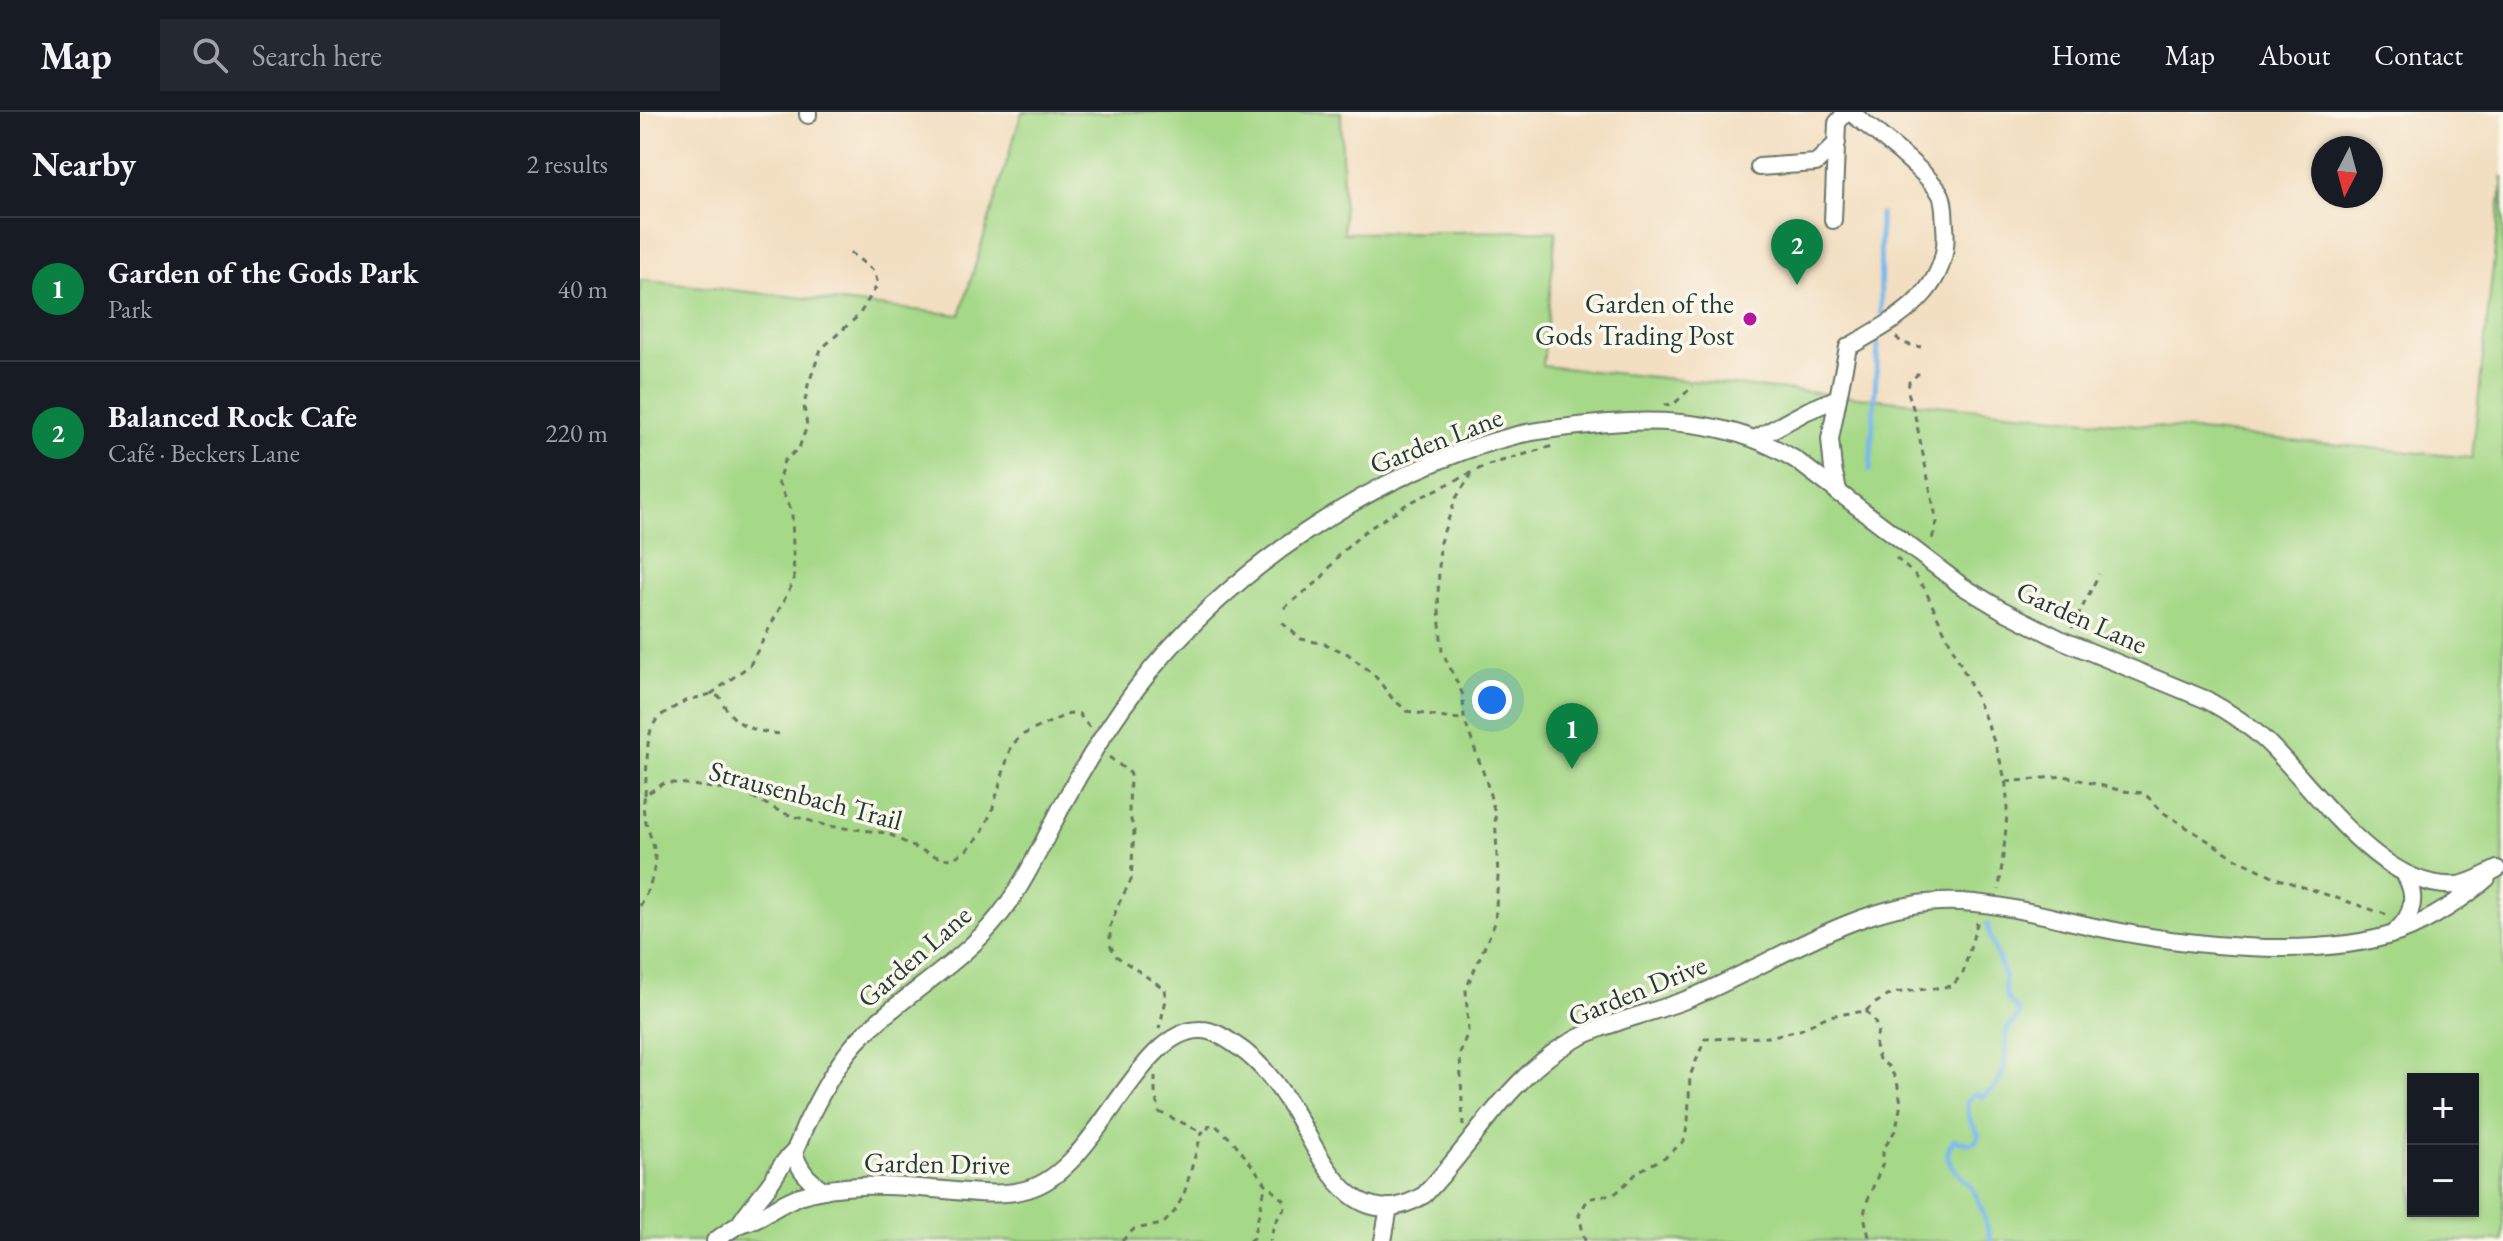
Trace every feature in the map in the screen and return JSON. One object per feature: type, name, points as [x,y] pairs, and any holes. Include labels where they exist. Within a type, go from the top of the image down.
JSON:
[{"type":"street","points":[[1833,220],[1837,123],[1848,112],[1877,132],[1942,196],[1945,246],[1935,280],[1926,293],[1885,327],[1848,347],[1830,439],[1839,494]]},
{"type":"street","points":[[1759,167],[1816,163],[1837,143]]},
{"type":"street","points":[[1755,439],[1838,398]]},
{"type":"street","name":"Garden Lane","points":[[739,1225],[747,1210],[794,1152],[827,1086],[860,1037],[895,1005],[972,947],[1000,915],[1100,742],[1136,689],[1200,617],[1254,570],[1361,498],[1466,450],[1544,429],[1630,421],[1687,422],[1755,439],[1796,460],[1962,586],[2002,610],[2064,641],[2227,711],[2268,743],[2372,852],[2405,875],[2437,884],[2462,884],[2500,866]]},
{"type":"street","name":"Garden Drive","points":[[715,1241],[739,1225],[800,1196],[824,1190],[909,1188],[985,1193],[1014,1192],[1034,1187],[1069,1165],[1149,1057],[1182,1033],[1201,1030],[1220,1035],[1247,1052],[1292,1107],[1335,1182],[1368,1205],[1389,1207],[1408,1204],[1424,1195],[1525,1078],[1558,1049],[1618,1021],[1685,1000],[1879,913],[1940,902],[1984,905],[2144,936],[2215,945],[2321,946],[2373,939],[2399,928],[2402,931],[2469,894],[2500,866]]},
{"type":"street","points":[[2399,928],[2413,898],[2413,888],[2405,875]]},
{"type":"street","name":"Garden Drive","points":[[794,1152],[805,1176],[824,1190]]},
{"type":"street","points":[[1383,1241],[1389,1207]]},
{"type":"path","points":[[640,906],[651,885],[654,861],[642,803],[651,729],[658,717],[685,701],[711,694],[750,665],[794,581],[792,513],[778,482],[784,461],[799,448],[807,426],[804,406],[821,349],[859,315],[878,284],[874,271],[846,249]]},
{"type":"path","points":[[1885,327],[1902,343],[1921,347]]},
{"type":"path","points":[[1915,575],[1937,522],[1908,392],[1909,382],[1919,373]]},
{"type":"path","points":[[1663,405],[1674,404],[1693,386]]},
{"type":"path","points":[[1284,608],[1320,580],[1339,555],[1364,532],[1407,504],[1473,472],[1562,444]]},
{"type":"path","points":[[1473,472],[1456,498],[1440,542],[1438,596],[1442,651],[1463,695],[1464,719],[1495,813],[1498,876],[1495,923],[1466,989],[1468,1031],[1460,1054],[1462,1124],[1473,1138]]},
{"type":"path","points":[[1585,1241],[1579,1215],[1588,1199],[1616,1193],[1639,1171],[1667,1156],[1684,1141],[1690,1076],[1705,1039],[1768,1037],[1800,1030],[1828,1016],[1866,1011],[1893,993],[1952,986],[1963,973],[1984,905],[1999,895],[2007,807],[2006,782],[1977,702],[1925,589],[1887,549]]},
{"type":"path","points":[[2064,641],[2099,574]]},
{"type":"path","points":[[1282,623],[1301,639],[1325,644],[1348,654],[1375,676],[1407,711],[1464,719]]},
{"type":"path","points":[[711,694],[720,697],[737,722],[751,730],[781,734]]},
{"type":"path","name":"Strausenbach Trail","points":[[645,795],[664,783],[745,793],[802,820],[887,833],[940,858],[952,859],[967,850],[981,834],[992,811],[1011,746],[1022,735],[1070,713],[1079,714],[1100,742],[1105,755],[1130,773],[1129,813],[1134,830],[1131,880],[1110,927],[1110,945],[1116,956],[1165,989],[1157,1051]]},
{"type":"path","points":[[2006,782],[2064,776],[2123,791],[2144,793],[2164,813],[2237,859],[2279,879],[2356,903],[2399,928]]},
{"type":"path","points":[[1866,1011],[1874,1019],[1878,1031],[1875,1046],[1879,1059],[1889,1067],[1897,1081],[1901,1103],[1896,1129],[1883,1150],[1883,1163],[1866,1204],[1864,1216],[1870,1241]]},
{"type":"path","points":[[1157,1051],[1155,1092],[1159,1112],[1206,1133],[1209,1126],[1214,1124],[1234,1142],[1266,1184],[1284,1200],[1285,1208],[1274,1224],[1270,1241]]},
{"type":"path","points":[[1122,1241],[1134,1229],[1163,1224],[1175,1211],[1184,1194],[1202,1132]]},
{"type":"path","points":[[1249,1241],[1253,1238],[1266,1184]]},
{"type":"green space","points":[[1022,112],[1341,112],[1344,233],[1556,231],[1543,366],[2472,458],[2503,176],[2503,1241],[640,1241],[640,280],[960,315]]},
{"type":"waterway","points":[[1880,214],[1881,313]]},
{"type":"waterway","points":[[1870,470],[1878,345]]},
{"type":"waterway","points":[[1987,924],[2004,975],[2006,995],[2019,1011],[2007,1029],[2002,1076],[1991,1091],[1981,1097],[1976,1093],[1967,1101],[1969,1118],[1979,1135],[1970,1144],[1954,1140],[1948,1155],[1953,1168],[1977,1198],[1991,1241]]},
{"type":"place","name":"Balanced Rock Cafe","points":[[1797,285]]},
{"type":"place","name":"Garden of the Gods Trading Post","points":[[1750,319]]},
{"type":"place","name":"Garden of the Gods Park","points":[[1572,769]]}]
